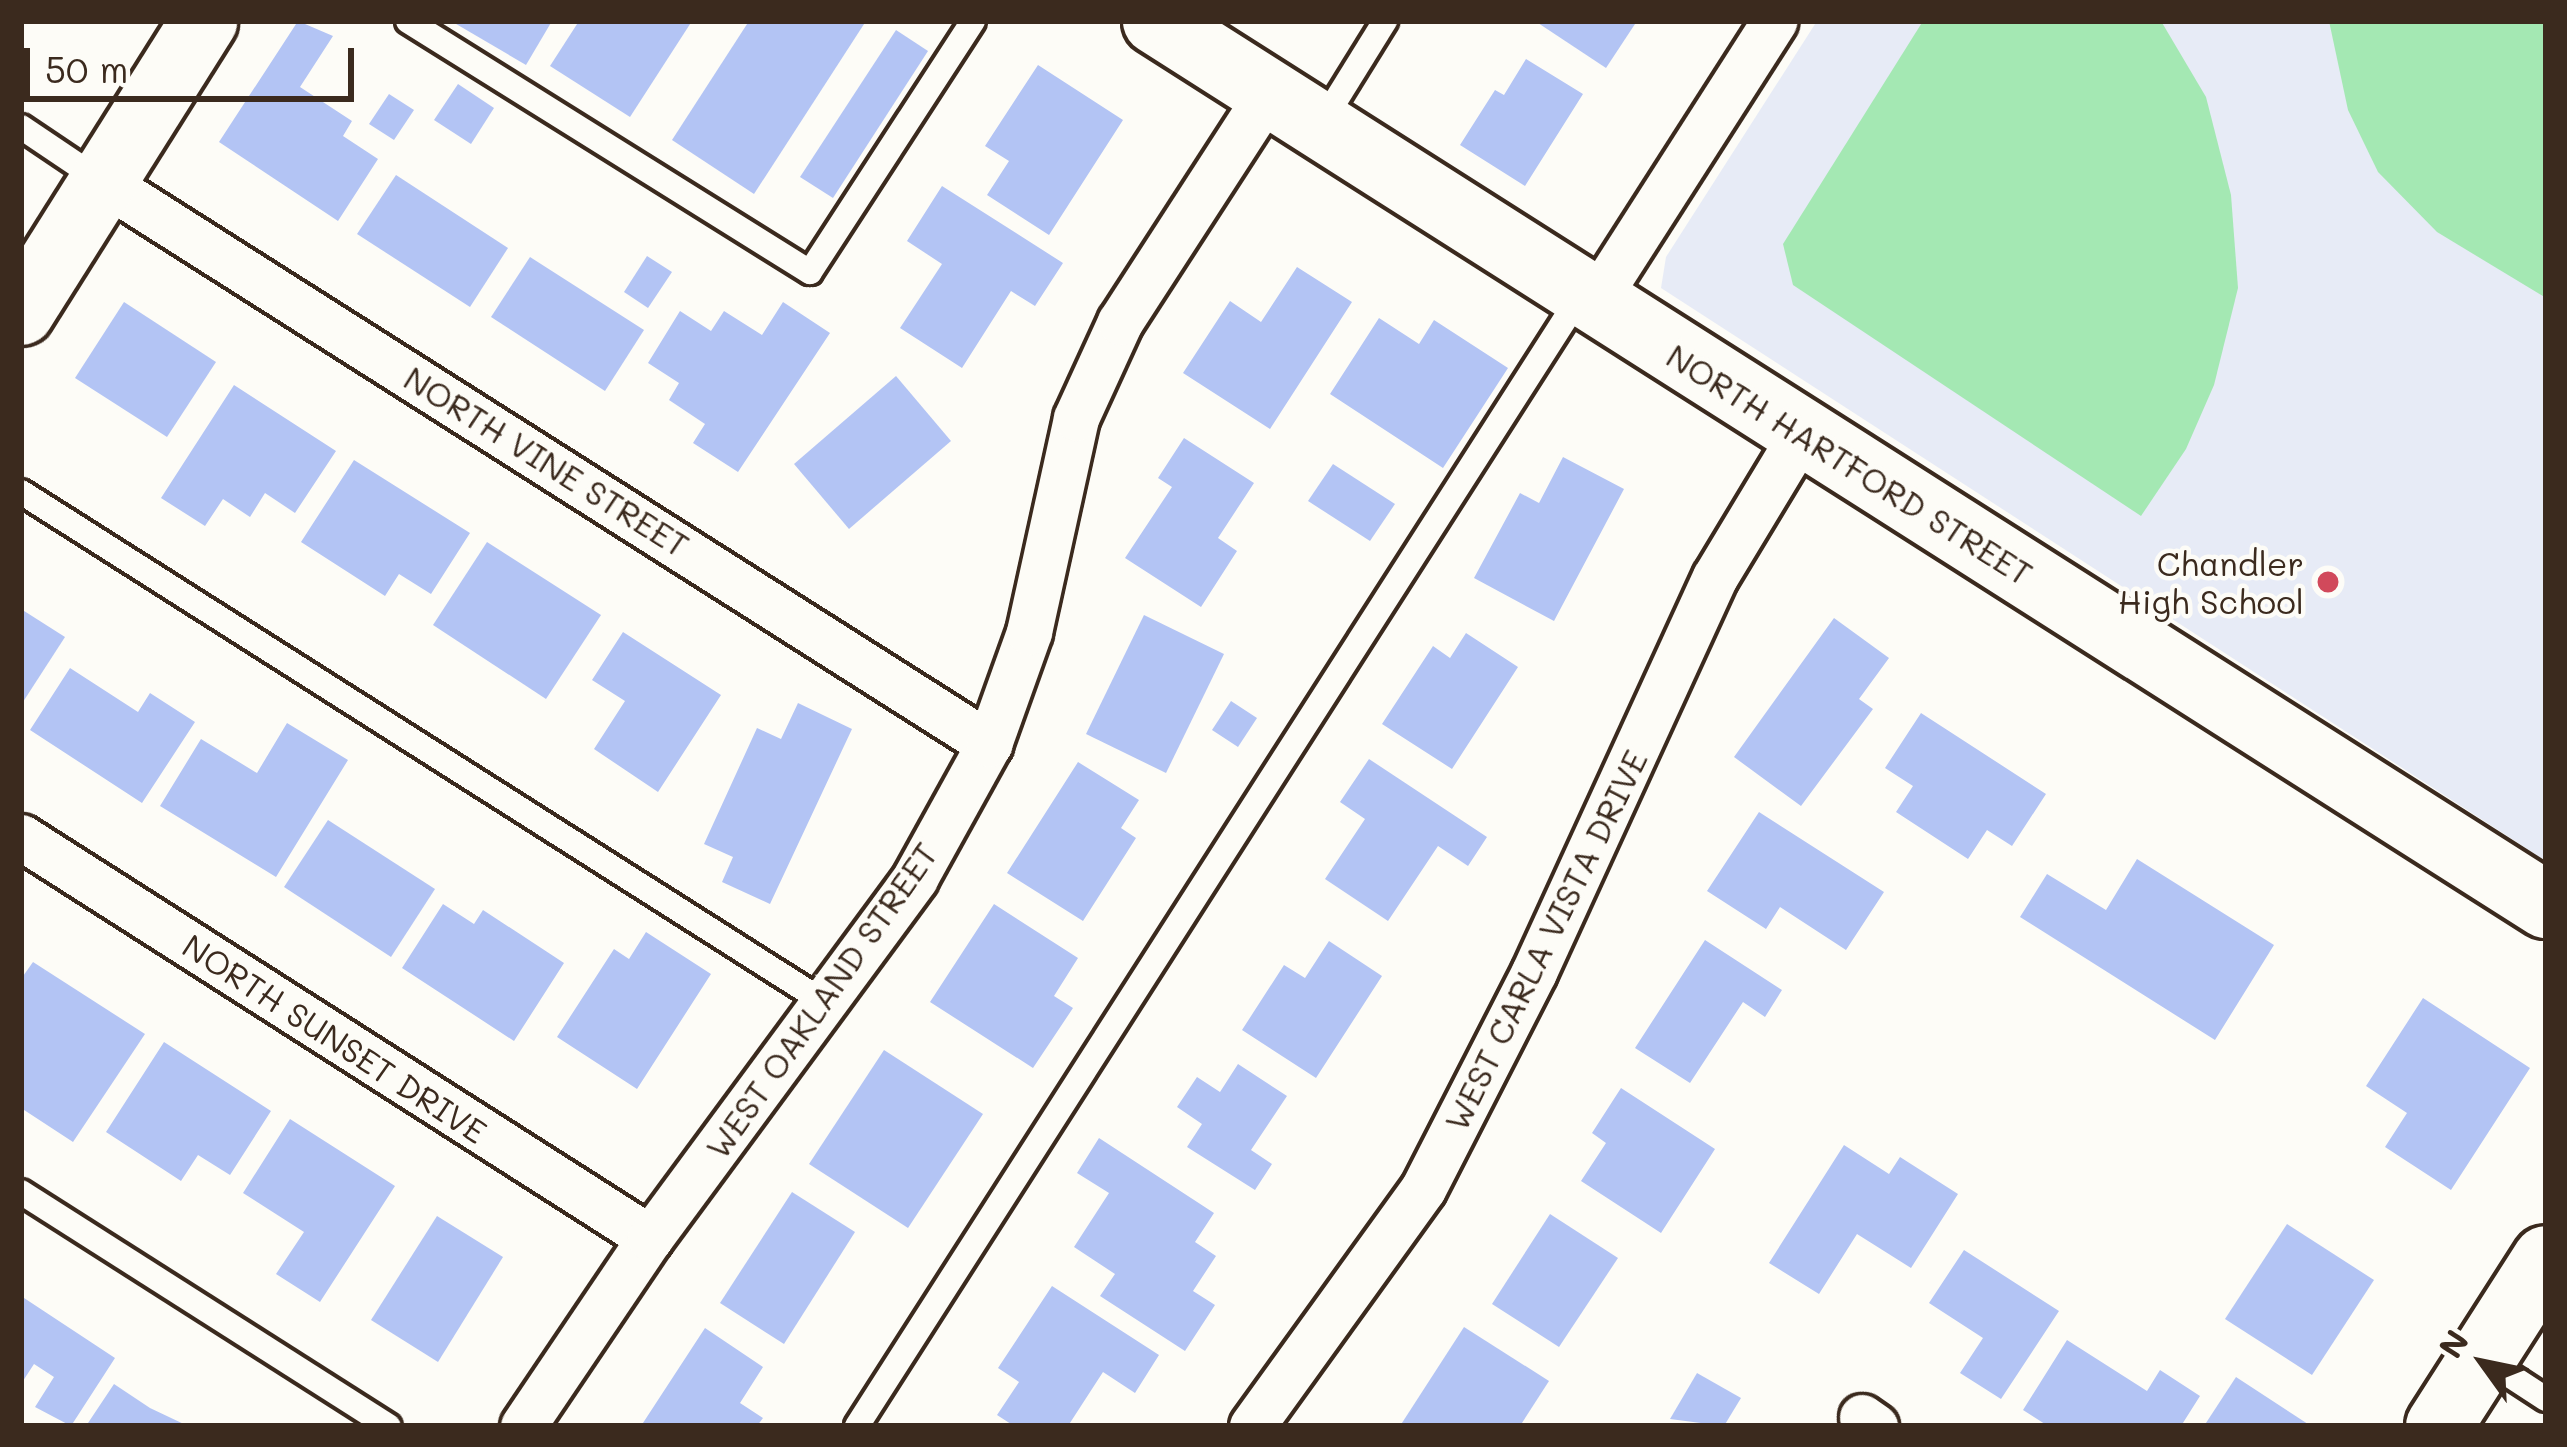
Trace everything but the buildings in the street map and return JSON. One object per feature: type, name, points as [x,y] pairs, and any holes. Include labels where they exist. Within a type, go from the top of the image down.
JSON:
[{"type":"street","points":[[21,312],[204,21]]},
{"type":"street","name":"NORTH HARTFORD STREET","points":[[1156,21],[2546,905]]},
{"type":"street","points":[[1587,299],[1774,21]]},
{"type":"street","name":"WEST OAKLAND STREET","points":[[524,1426],[650,1238],[915,878],[989,744],[1034,617],[1076,418],[1120,322],[1294,109]]},
{"type":"street","name":"NORTH VINE STREET","points":[[102,181],[989,744]]},
{"type":"street","name":"WEST CARLA VISTA DRIVE","points":[[1252,1426],[1424,1189],[1534,972],[1715,577],[1802,433]]},
{"type":"street","name":"NORTH SUNSET DRIVE","points":[[21,837],[650,1238]]},
{"type":"street","points":[[2439,1426],[2546,1259]]},
{"type":"lane","points":[[408,21],[810,272],[973,21]]},
{"type":"lane","points":[[1294,109],[1385,21]]},
{"type":"lane","points":[[21,127],[102,181]]},
{"type":"lane","points":[[857,1426],[1587,299]]},
{"type":"lane","points":[[21,491],[824,1002]]},
{"type":"lane","points":[[21,1192],[389,1426]]},
{"type":"lane","points":[[2483,1358],[2546,1399]]},
{"type":"shaded area","name":"Chandler High School","points":[[1817,21],[2546,21],[2546,861],[1661,288],[1666,257]]},
{"type":"green space","points":[[1923,21],[2161,21],[2206,97],[2231,195],[2238,288],[2214,385],[2186,449],[2141,516],[1793,285],[1783,244]]},
{"type":"green space","points":[[2329,21],[2546,21],[2546,298],[2437,232],[2378,172],[2348,110]]},
{"type":"place","name":"Chandler High School","points":[[2328,582]]}]
